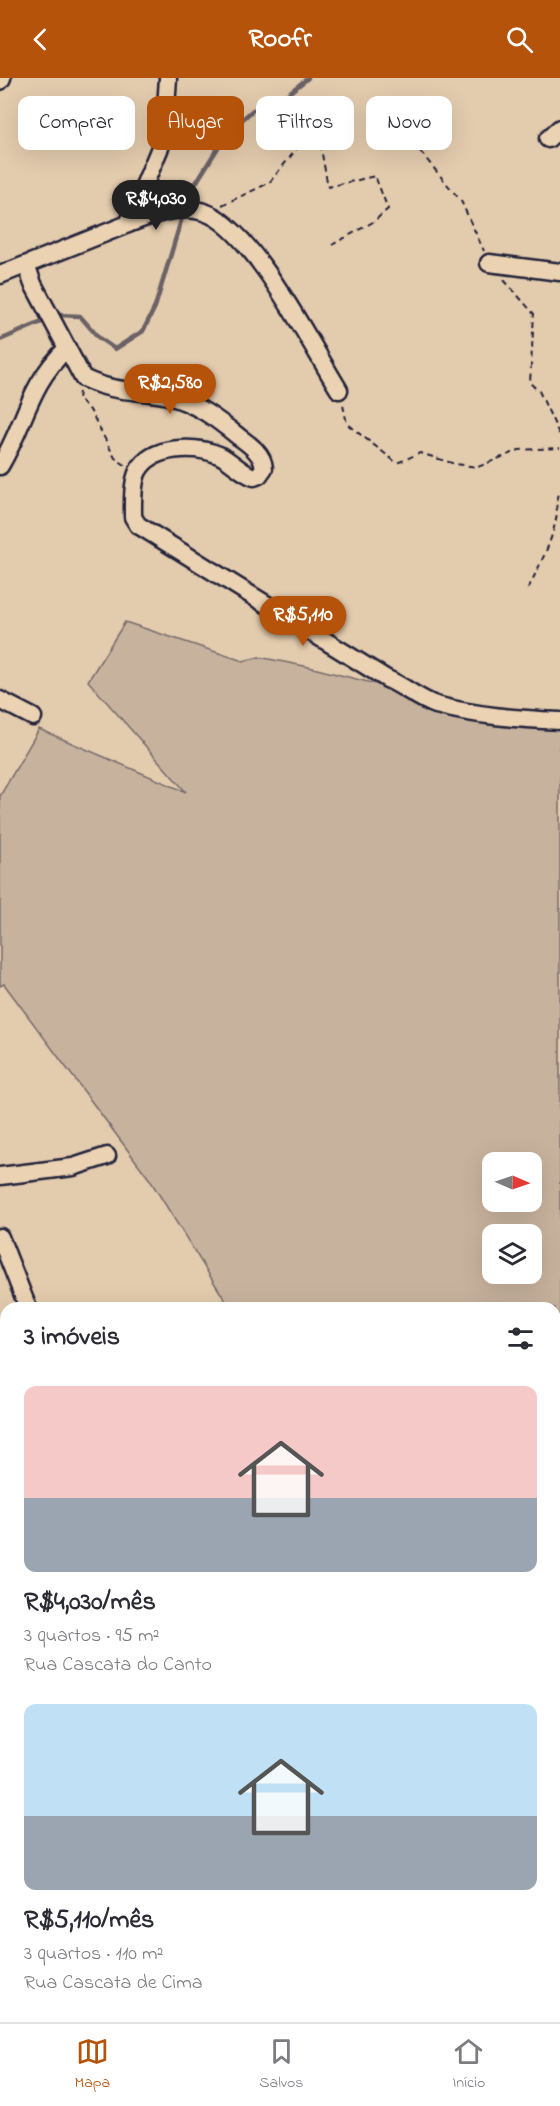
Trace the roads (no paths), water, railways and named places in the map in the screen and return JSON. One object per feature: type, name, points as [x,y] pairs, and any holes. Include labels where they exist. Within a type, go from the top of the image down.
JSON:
[{"type":"street","points":[[128,224],[164,138],[168,78]]},
{"type":"street","points":[[0,275],[27,267],[152,214],[192,211],[241,239],[273,281],[339,390]]},
{"type":"street","points":[[489,263],[560,272]]},
{"type":"street","points":[[27,267],[83,378],[123,392],[166,396],[191,404],[241,438],[262,460],[264,468],[260,475],[254,477],[219,455],[184,449],[153,456],[143,464],[137,474],[133,517],[138,525],[387,680],[405,686],[434,704],[516,719],[560,721]]},
{"type":"street","points":[[0,466],[10,449],[33,391],[49,366],[68,348]]},
{"type":"street","points":[[0,700],[33,717]]},
{"type":"street","points":[[0,1176],[73,1167],[107,1155]]},
{"type":"street","points":[[0,1237],[26,1302]]},
{"type":"waterway","points":[[186,207],[191,191],[227,133],[253,110],[280,100],[308,78]]},
{"type":"waterway","points":[[0,340],[58,315],[80,316],[99,338],[115,349],[143,331],[155,307],[183,214]]}]
